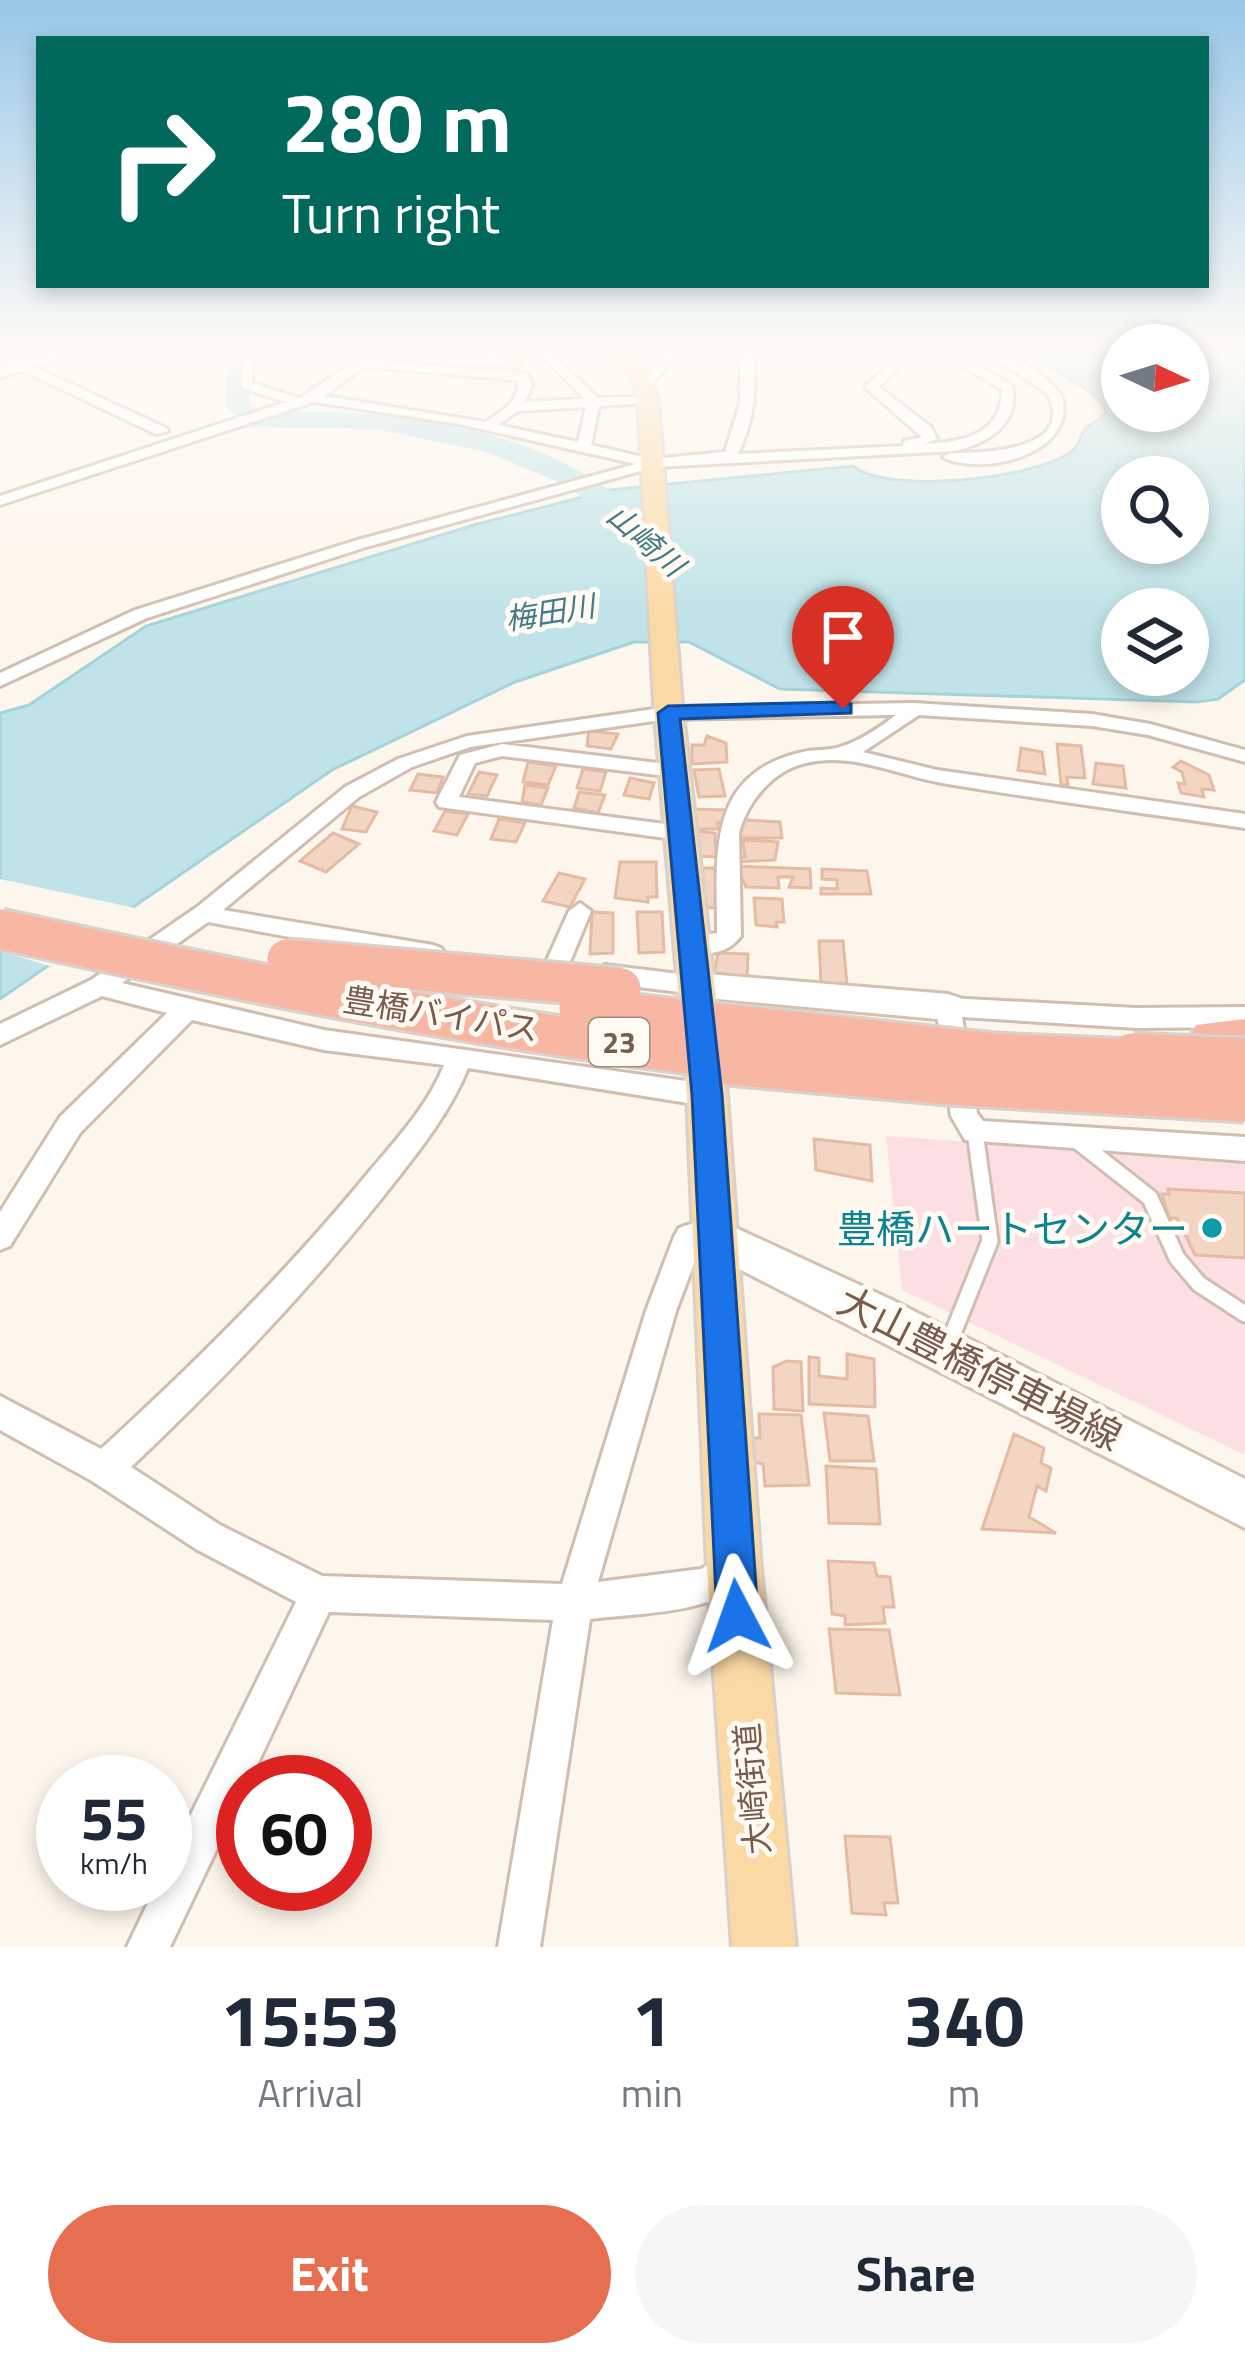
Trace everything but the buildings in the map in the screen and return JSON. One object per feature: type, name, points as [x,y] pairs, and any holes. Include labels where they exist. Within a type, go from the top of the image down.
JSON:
[{"type":"highway","name":"豊橋バイパス","points":[[0,901],[293,975],[776,1032],[994,1052],[1237,1038]]},
{"type":"highway","name":"豊橋バイパス","points":[[0,929],[293,975],[767,1064],[1003,1084],[1245,1096]]},
{"type":"highway","name":"23","points":[[293,975],[374,1023],[634,1067],[1049,1109],[1245,1122]]},
{"type":"main road","name":"大崎街道","points":[[652,440],[668,709],[707,1095],[734,1568],[764,1947]]},
{"type":"street","points":[[3,501],[184,440]]},
{"type":"street","points":[[545,440],[656,469],[955,447],[974,440]]},
{"type":"street","points":[[584,449],[586,440]]},
{"type":"street","points":[[0,680],[141,614],[360,544],[583,484],[730,456],[735,440]]},
{"type":"street","points":[[829,454],[924,440]]},
{"type":"street","points":[[911,458],[1012,454],[1043,440]]},
{"type":"street","points":[[0,1036],[100,986],[206,913],[352,792],[405,763],[467,742],[668,709],[914,709],[1092,720],[1245,756]]},
{"type":"street","points":[[692,944],[717,945],[729,936],[728,833],[742,801],[774,770],[793,760],[843,753],[914,709]]},
{"type":"street","points":[[674,771],[502,750],[466,759],[446,802],[680,833]]},
{"type":"street","points":[[843,753],[937,776],[1245,821]]},
{"type":"street","points":[[555,968],[580,911]]},
{"type":"street","points":[[206,913],[424,953],[696,985],[948,1007],[1154,1018],[1237,1038]]},
{"type":"street","points":[[100,986],[324,1040],[707,1095]]},
{"type":"street","points":[[948,1007],[964,1116],[975,1132],[1245,1149]]},
{"type":"street","points":[[0,1237],[70,1125],[187,1009]]},
{"type":"street","points":[[104,1469],[220,1362],[311,1267],[448,1095],[460,1057]]},
{"type":"street","points":[[519,1947],[574,1603],[661,1311],[689,1238],[714,1236]]},
{"type":"street","name":"大山豊橋停車場線","points":[[714,1236],[946,1349],[1245,1504]]},
{"type":"street","points":[[0,1412],[104,1469],[208,1538],[320,1594],[574,1603],[707,1586],[734,1568]]},
{"type":"street","points":[[148,1947],[320,1594]]},
{"type":"lane","points":[[946,1349],[990,1241],[975,1132]]},
{"type":"lane","points":[[1074,1138],[1150,1198],[1184,1268],[1205,1291],[1245,1314]]},
{"type":"shaded area","points":[[886,1136],[1245,1161],[1245,1455],[902,1290]]},
{"type":"water","name":"梅田川","points":[[1079,440],[1245,440],[1245,680],[1218,699],[1197,702],[780,689],[689,642],[634,642],[515,682],[332,770],[0,999],[0,713],[29,705],[146,626],[474,525],[610,490],[853,466],[896,480],[961,480],[1052,462],[1074,450]]},
{"type":"pier","points":[[0,879],[144,910],[59,969],[0,951]]},
{"type":"waterway","name":"山崎川","points":[[473,440],[579,481],[640,535]]},
{"type":"place","name":"豊橋ハートセンター","points":[[1212,1228]]},
{"type":"route","points":[[737,1616],[707,1095],[668,713],[843,709]]}]
